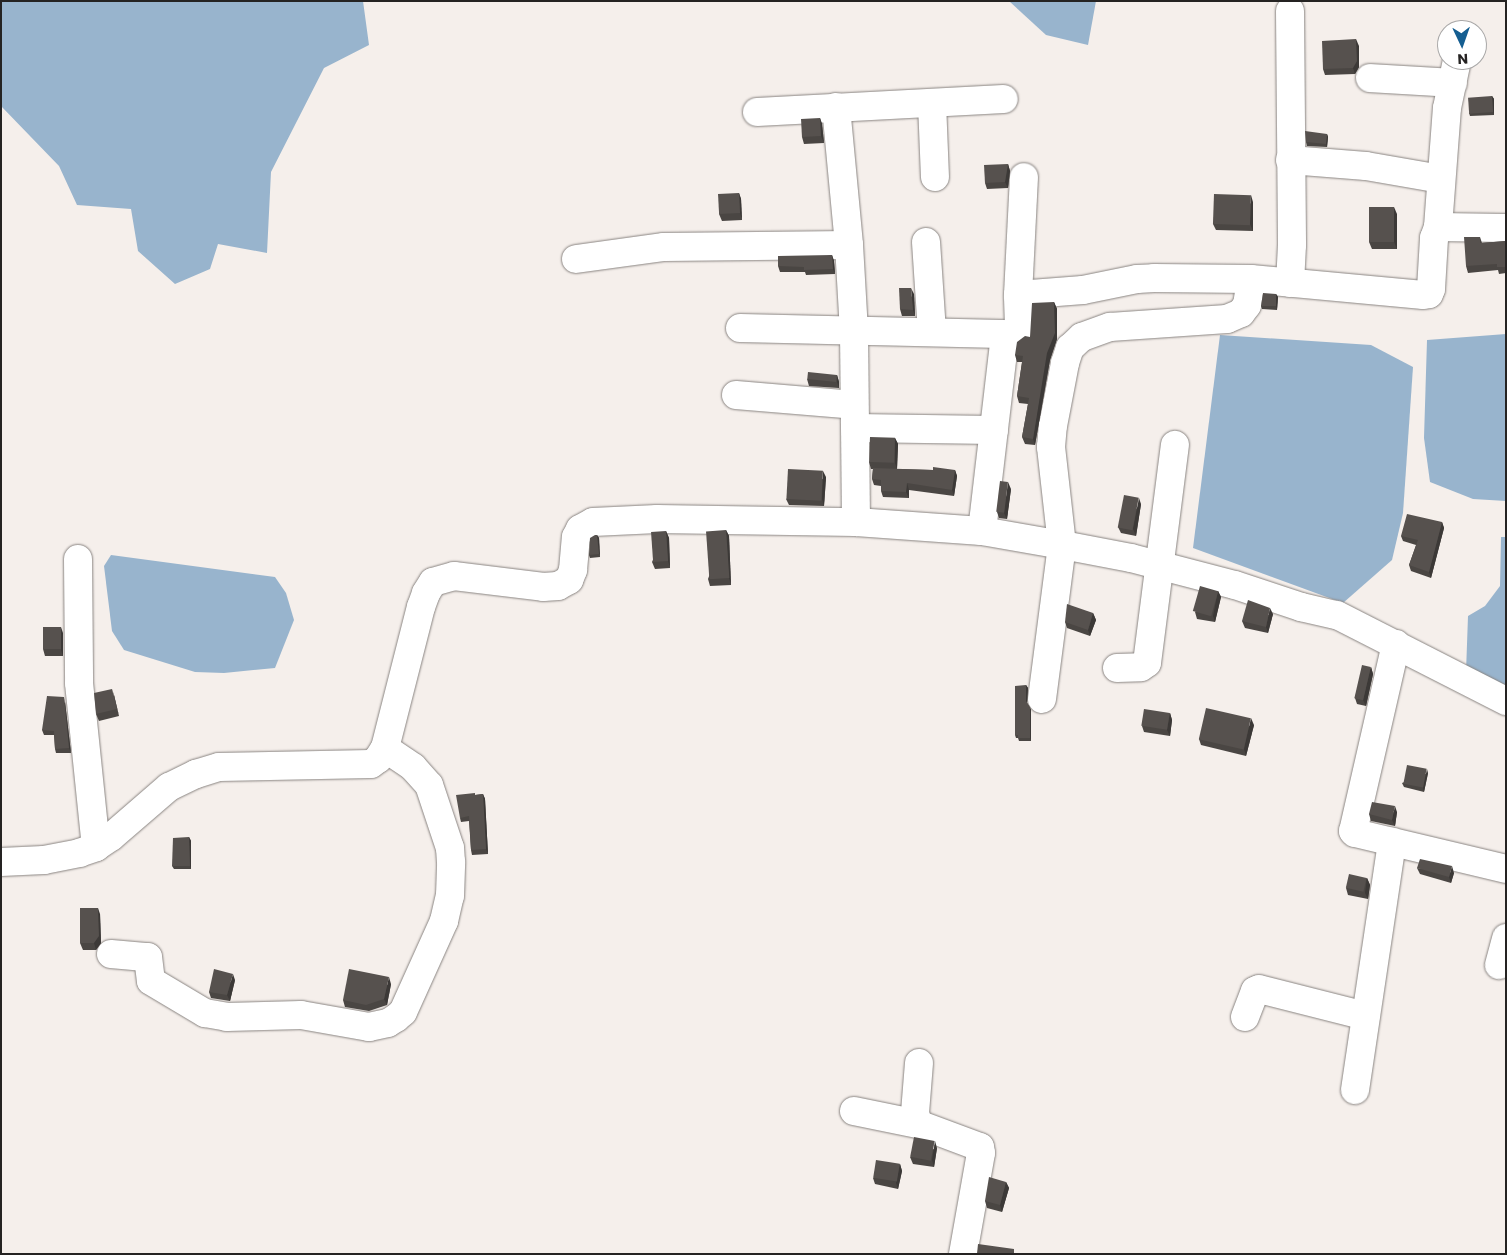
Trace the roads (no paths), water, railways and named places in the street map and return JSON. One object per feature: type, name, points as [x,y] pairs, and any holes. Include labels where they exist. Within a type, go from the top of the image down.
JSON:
[{"type":"street","points":[[1290,11],[1290,284]]},
{"type":"street","points":[[1018,295],[1083,290],[1137,279],[1251,280],[1429,294],[1434,238],[1438,227],[1447,108],[1455,71],[1370,78]]},
{"type":"street","points":[[757,112],[1004,100]]},
{"type":"street","points":[[932,102],[935,177]]},
{"type":"street","points":[[836,107],[849,245],[854,331],[856,522]]},
{"type":"street","points":[[1290,160],[1366,166],[1441,179]]},
{"type":"street","points":[[740,328],[1013,334],[1018,331],[1024,177]]},
{"type":"street","points":[[1438,227],[1506,228]]},
{"type":"street","points":[[926,242],[932,332]]},
{"type":"street","points":[[576,259],[664,248],[849,245]]},
{"type":"street","points":[[1042,699],[1062,545],[1051,447],[1056,406],[1070,348],[1082,337],[1110,327],[1227,319],[1241,313],[1247,305],[1251,280]]},
{"type":"street","points":[[982,531],[1005,334]]},
{"type":"street","points":[[736,395],[855,416],[994,430]]},
{"type":"street","points":[[1117,668],[1141,667],[1147,662],[1161,566],[1175,445]]},
{"type":"street","points":[[1,862],[44,860],[79,853],[96,847],[111,837],[168,787],[196,774],[219,767],[371,764],[378,759],[385,748],[421,607],[426,593],[433,582],[454,576],[543,587],[558,586],[569,580],[573,570],[576,537],[580,529],[593,522],[657,519],[856,522],[982,531],[1062,545],[1161,566],[1337,615],[1506,701]]},
{"type":"street","points":[[78,559],[79,682],[96,847]]},
{"type":"street","points":[[1396,644],[1353,831],[1506,869]]},
{"type":"street","points":[[111,954],[148,957],[151,981],[206,1013],[227,1017],[301,1015],[369,1028],[388,1023],[396,1018],[403,1012],[444,921],[450,896],[451,862],[450,848],[429,785],[413,767],[385,748]]},
{"type":"street","points":[[1355,1090],[1392,842]]},
{"type":"street","points":[[1499,965],[1506,938]]},
{"type":"street","points":[[1245,1017],[1255,991],[1259,989],[1366,1016]]},
{"type":"street","points":[[918,1124],[915,1114],[919,1063]]},
{"type":"street","points":[[854,1111],[918,1124],[980,1147],[981,1153],[962,1254]]},
{"type":"water","points":[[1,1],[363,1],[369,45],[324,68],[271,172],[267,253],[218,244],[210,269],[175,284],[138,251],[131,209],[77,205],[59,166],[1,106]]},
{"type":"water","points":[[1009,1],[1096,1],[1088,45],[1046,35]]},
{"type":"water","points":[[1506,334],[1506,501],[1473,499],[1430,482],[1424,438],[1427,340]]},
{"type":"water","points":[[1220,335],[1371,345],[1413,367],[1403,513],[1392,560],[1343,603],[1193,548]]},
{"type":"water","points":[[1501,537],[1506,537],[1506,686],[1466,672],[1468,616],[1485,606],[1500,586]]},
{"type":"water","points":[[111,555],[275,577],[286,593],[294,620],[275,668],[224,673],[195,672],[124,650],[112,631],[104,566]]}]
